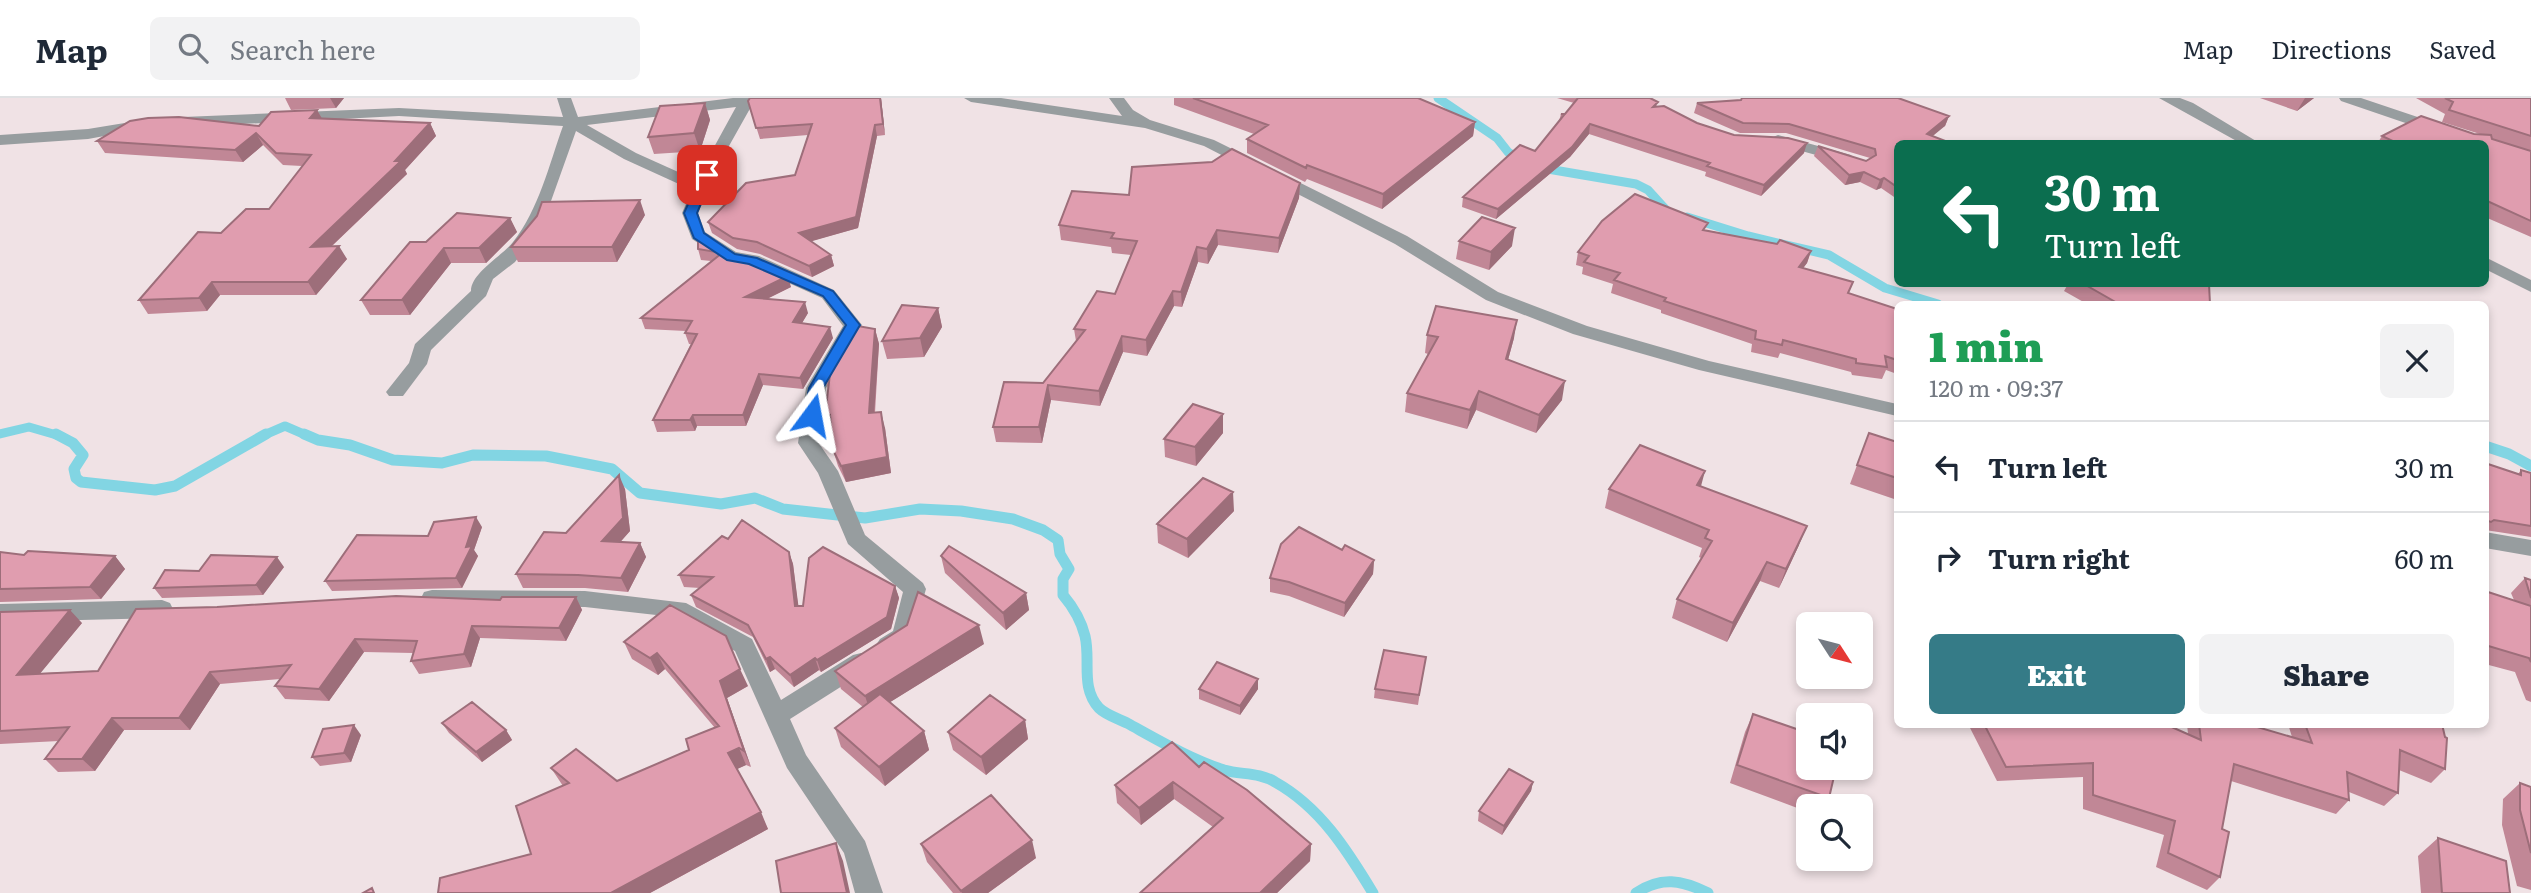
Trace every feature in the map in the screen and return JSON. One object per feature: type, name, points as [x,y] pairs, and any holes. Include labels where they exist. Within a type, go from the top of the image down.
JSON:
[{"type":"street","points":[[396,392],[418,364],[422,348],[480,292],[480,285],[487,275],[509,258],[535,225],[572,121],[564,98]]},
{"type":"street","points":[[0,140],[88,134],[161,122],[399,112],[572,121],[770,98]]},
{"type":"street","points":[[971,98],[1147,124],[1209,143],[1401,240],[1492,296],[1580,330],[1706,366],[1894,409]]},
{"type":"street","points":[[1116,98],[1128,113],[1147,124]]},
{"type":"street","points":[[2166,98],[2198,111],[2247,140]]},
{"type":"street","points":[[2346,98],[2473,140]]},
{"type":"street","points":[[746,102],[712,162],[690,213],[698,235],[731,257],[752,260],[828,294],[853,325],[816,388],[808,443],[828,471],[856,539],[915,589],[903,636],[775,716]]},
{"type":"street","points":[[572,121],[630,156],[702,189]]},
{"type":"street","points":[[1756,142],[1770,138],[1863,163]]},
{"type":"street","points":[[2489,264],[2531,287]]},
{"type":"street","points":[[2489,541],[2531,548]]},
{"type":"street","points":[[404,598],[585,599],[678,609],[744,645],[796,761],[856,849],[869,893]]},
{"type":"street","points":[[0,612],[187,608]]},
{"type":"building","points":[[750,98],[880,98],[883,124],[875,125],[856,217],[799,233],[831,255],[809,266],[757,242],[733,238],[708,222],[746,183],[795,175],[812,124],[756,128],[748,101]]},
{"type":"building","points":[[1193,98],[1418,98],[1475,122],[1383,194],[1307,165],[1306,168],[1247,139],[1268,125]]},
{"type":"building","points":[[1578,98],[1650,98],[1658,102],[1653,107],[1664,106],[1697,123],[1734,135],[1788,138],[1807,143],[1764,185],[1707,166],[1710,163],[1590,124],[1572,147],[1498,209],[1463,197],[1520,145],[1535,151],[1564,115],[1561,114],[1565,114]]},
{"type":"building","points":[[1898,98],[1949,116],[1927,134],[1943,140],[1894,140],[1894,185],[1884,178],[1880,180],[1864,172],[1849,175],[1818,146],[1866,161],[1876,155],[1875,149],[1789,124],[1743,123],[1697,103]]},
{"type":"building","points":[[2445,98],[2531,98],[2531,136],[2449,110],[2453,102]]},
{"type":"building","points":[[705,103],[694,133],[648,137],[660,106]]},
{"type":"building","points":[[317,110],[310,118],[430,123],[395,161],[401,161],[311,247],[339,246],[308,282],[212,282],[199,298],[139,300],[198,232],[221,233],[246,209],[269,209],[311,155],[276,153],[256,133],[235,150],[97,141],[130,121],[148,118],[179,117],[259,126],[271,112]]},
{"type":"building","points":[[2421,116],[2474,134],[2491,135],[2492,139],[2531,151],[2531,221],[2489,202],[2489,140],[2390,140],[2382,136]]},
{"type":"building","points":[[1232,149],[1300,183],[1279,238],[1217,230],[1207,249],[1197,247],[1181,292],[1173,291],[1146,340],[1122,336],[1099,391],[1048,385],[1039,427],[993,427],[1004,382],[1043,383],[1085,330],[1074,329],[1097,291],[1115,294],[1137,241],[1111,238],[1114,233],[1059,225],[1072,191],[1129,195],[1132,167],[1212,162]]},
{"type":"building","points":[[1635,194],[1708,223],[1703,230],[1777,244],[1780,240],[1811,251],[1799,267],[1853,282],[1848,293],[1894,308],[1894,359],[1885,356],[1887,367],[1856,363],[1856,359],[1783,340],[1782,345],[1755,339],[1756,331],[1664,301],[1666,298],[1614,280],[1620,273],[1584,262],[1589,256],[1578,252],[1602,221]]},
{"type":"building","points":[[640,200],[612,247],[511,247],[537,216],[542,202]]},
{"type":"building","points":[[457,213],[510,218],[479,248],[444,248],[402,300],[361,300],[410,242],[426,242]]},
{"type":"building","points":[[1482,217],[1515,228],[1491,252],[1459,241]]},
{"type":"building","points":[[698,238],[720,252],[745,257],[788,276],[745,297],[805,302],[793,322],[830,327],[800,378],[759,374],[743,415],[693,415],[690,420],[653,420],[697,334],[685,333],[692,321],[641,318],[722,253],[698,249]]},
{"type":"building","points":[[2089,287],[2209,287],[2210,301],[2114,301]]},
{"type":"building","points":[[902,305],[938,308],[920,338],[882,341]]},
{"type":"building","points":[[1436,306],[1517,320],[1506,359],[1565,381],[1539,415],[1479,391],[1470,410],[1407,393],[1438,337],[1427,335]]},
{"type":"building","points":[[852,325],[875,329],[869,413],[881,412],[887,457],[841,466],[833,450],[830,415],[825,416],[830,374],[824,374]]},
{"type":"building","points":[[1193,404],[1223,414],[1195,447],[1164,439]]},
{"type":"building","points":[[1869,433],[1894,441],[1894,477],[1857,465]]},
{"type":"building","points":[[1640,445],[1705,471],[1697,485],[1807,526],[1786,569],[1767,562],[1733,623],[1677,599],[1712,541],[1705,538],[1709,530],[1609,489]]},
{"type":"building","points":[[2489,464],[2521,475],[2521,470],[2531,473],[2531,526],[2494,520],[2491,522]]},
{"type":"building","points":[[619,475],[623,518],[602,541],[640,543],[621,578],[516,574],[544,532],[566,533]]},
{"type":"building","points":[[1203,478],[1233,492],[1187,539],[1157,524]]},
{"type":"building","points":[[476,517],[466,547],[472,546],[456,578],[325,581],[357,535],[428,536],[434,522]]},
{"type":"building","points":[[742,520],[789,552],[795,606],[803,606],[809,558],[823,547],[895,586],[887,617],[790,675],[770,657],[766,659],[748,625],[691,595],[713,577],[679,575],[722,536],[728,539]]},
{"type":"building","points":[[1299,527],[1342,550],[1345,545],[1374,560],[1345,603],[1289,582],[1270,578],[1281,544]]},
{"type":"building","points":[[949,546],[1026,593],[1003,613],[941,556]]},
{"type":"building","points":[[28,551],[115,556],[90,587],[0,589],[0,552],[24,555]]},
{"type":"building","points":[[211,555],[277,557],[256,585],[154,588],[165,570],[199,571]]},
{"type":"building","points":[[2525,578],[2531,580],[2531,598]]},
{"type":"building","points":[[918,592],[979,625],[865,696],[835,671],[907,625]]},
{"type":"building","points":[[2489,592],[2531,606],[2531,662],[2529,658],[2489,646]]},
{"type":"building","points":[[396,596],[500,600],[502,597],[576,597],[559,628],[472,626],[464,654],[411,661],[417,641],[355,639],[319,689],[275,686],[291,665],[210,672],[179,718],[112,718],[82,759],[45,759],[69,727],[0,731],[0,612],[70,610],[17,675],[98,671],[136,609]]},
{"type":"building","points":[[670,605],[726,636],[740,669],[720,681],[744,751],[739,748],[728,753],[761,812],[611,893],[438,893],[440,878],[531,854],[516,806],[569,783],[551,768],[576,749],[617,781],[689,750],[686,739],[719,726],[657,653],[650,658],[624,642]]},
{"type":"building","points":[[1384,650],[1426,657],[1419,695],[1375,689]]},
{"type":"building","points":[[1217,662],[1258,679],[1240,706],[1199,689]]},
{"type":"building","points":[[880,694],[924,731],[879,767],[835,728]]},
{"type":"building","points":[[990,695],[1025,720],[981,757],[948,732]]},
{"type":"building","points":[[472,702],[506,730],[476,752],[442,723]]},
{"type":"building","points":[[1753,714],[1796,729],[1796,780],[1833,780],[1830,794],[1818,794],[1737,765]]},
{"type":"building","points":[[354,725],[344,753],[312,757],[323,729]]},
{"type":"building","points":[[1986,728],[2174,728],[2201,740],[2200,728],[2261,728],[2312,743],[2306,728],[2443,728],[2447,738],[2445,769],[2400,750],[2398,793],[2347,772],[2349,800],[2234,764],[2222,829],[2229,832],[2220,877],[2168,853],[2175,821],[2093,795],[2093,763],[2006,767]]},
{"type":"building","points":[[1172,742],[1199,767],[1204,762],[1247,790],[1311,844],[1260,893],[1140,893],[1223,818],[1173,782],[1139,808],[1115,785]]},
{"type":"building","points":[[1509,769],[1533,782],[1504,826],[1479,811]]},
{"type":"building","points":[[2520,783],[2531,787],[2531,853],[2520,810]]},
{"type":"building","points":[[991,795],[1032,840],[961,891],[921,844]]},
{"type":"building","points":[[2438,838],[2506,861],[2510,893],[2442,893]]},
{"type":"building","points":[[836,843],[847,893],[781,893],[776,861]]},
{"type":"waterway","points":[[1438,98],[1497,138],[1508,152],[1520,160]]},
{"type":"waterway","points":[[1542,168],[1636,184],[1648,190],[1668,212]]},
{"type":"waterway","points":[[1687,217],[1748,236],[1829,255],[1885,288],[1928,301]]},
{"type":"waterway","points":[[264,435],[285,426],[308,436]]},
{"type":"waterway","points":[[0,434],[29,427],[60,436]]},
{"type":"waterway","points":[[304,434],[318,440],[350,445],[393,460],[442,463],[473,455],[546,456],[612,469],[640,493],[721,504],[755,498],[783,509],[865,518],[920,509],[961,511],[1013,519],[1043,530],[1058,540],[1060,554],[1069,569],[1063,579],[1063,595],[1077,614],[1083,630],[1087,645],[1088,683],[1093,700],[1099,708],[1199,760],[1224,770],[1263,777],[1291,792],[1331,831],[1373,893]]},
{"type":"waterway","points":[[60,436],[73,443],[83,455],[74,469],[76,478],[81,482],[155,490],[175,486],[264,435]]},
{"type":"waterway","points":[[2489,447],[2531,466]]},
{"type":"waterway","points":[[1636,893],[1663,882],[1689,885],[1708,893]]},
{"type":"route","points":[[707,175],[690,213],[698,235],[731,257],[752,260],[828,294],[853,325],[816,388],[812,415]]}]
